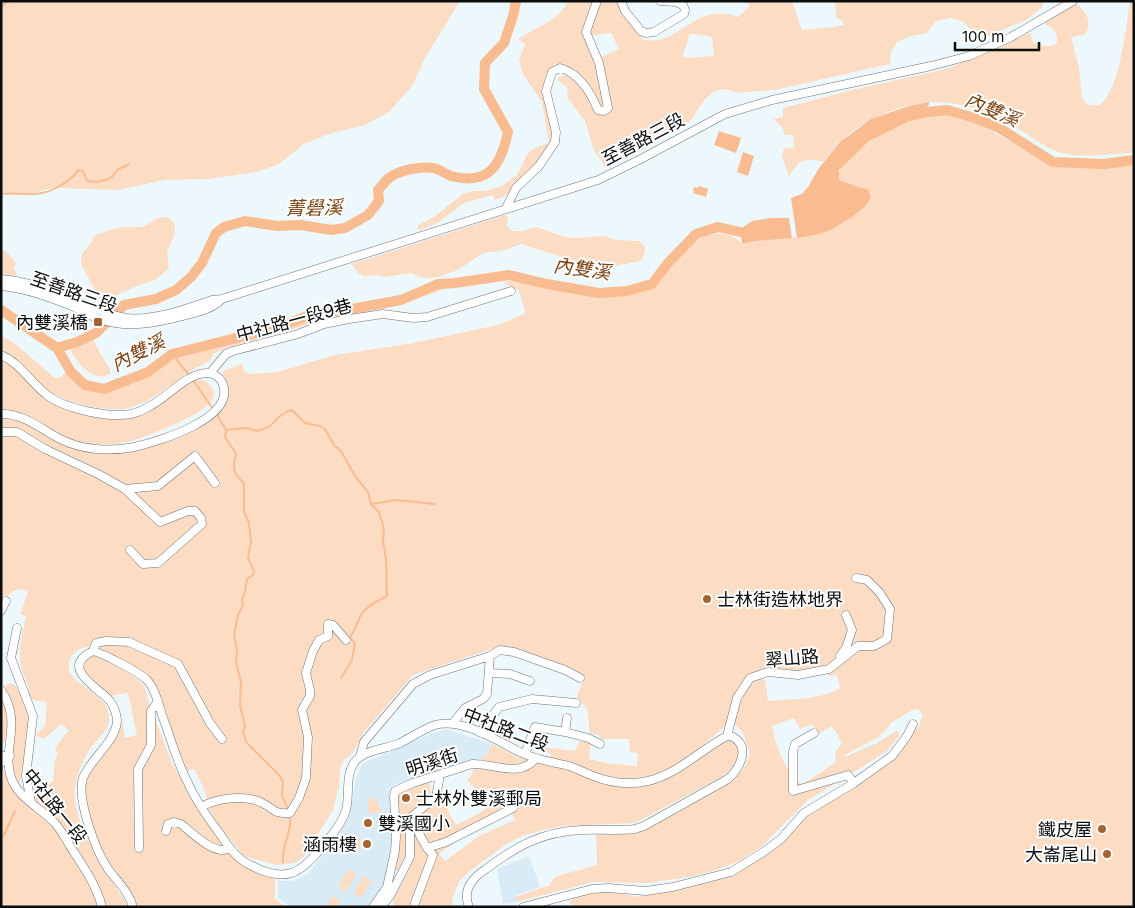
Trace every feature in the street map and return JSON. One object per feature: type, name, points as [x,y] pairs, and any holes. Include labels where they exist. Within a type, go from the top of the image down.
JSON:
[{"type":"street","points":[[506,208],[516,188],[539,166],[555,142],[556,132],[546,91],[552,72],[560,68],[569,70],[588,91],[598,110],[604,111],[608,108],[600,63],[586,32],[597,1]]},
{"type":"street","points":[[621,1],[625,11],[641,30],[646,33],[654,32],[684,14],[683,5],[676,2],[660,1]]},
{"type":"street","name":"至善路三段","points":[[1,286],[12,287],[116,319],[150,317],[212,300],[222,300],[598,180],[725,114],[772,100],[969,56],[1011,37],[1073,1]]},
{"type":"street","name":"至善路三段","points":[[1,279],[25,283],[44,289],[102,316]]},
{"type":"street","name":"中社路一段9巷","points":[[210,373],[226,354],[298,334],[324,324],[383,314],[413,318],[427,317],[511,291]]},
{"type":"street","points":[[1,355],[16,365],[48,396],[80,409],[118,415],[131,414],[150,406],[200,374],[210,373],[219,378],[223,385],[224,393],[222,402],[216,411],[200,423],[182,431],[134,446],[109,450],[78,446],[62,440],[10,413],[1,414]]},
{"type":"street","points":[[1,432],[17,432],[45,449],[125,488],[160,522],[188,511],[195,511],[201,518],[202,524],[158,564],[143,564],[130,550]]},
{"type":"street","points":[[125,488],[158,486],[195,456],[215,484]]},
{"type":"street","name":"翠山路","points":[[727,736],[736,698],[750,678],[768,672],[798,675],[829,669],[858,646],[874,646],[887,639],[890,609],[880,593],[867,580],[856,578]]},
{"type":"street","points":[[1,611],[6,601]]},
{"type":"street","points":[[836,662],[846,648],[852,630],[846,614]]},
{"type":"street","points":[[201,807],[209,802],[247,798],[261,802],[278,814],[290,813],[299,798],[306,778],[308,737],[302,710],[310,696],[306,673],[313,651],[319,640],[328,636],[328,624],[333,625],[346,640]]},
{"type":"street","points":[[17,628],[11,658],[33,716],[26,776],[31,802]]},
{"type":"street","points":[[222,739],[210,723],[178,664],[129,642],[106,641],[96,643],[93,651],[104,654],[146,679],[158,701],[187,783],[201,807],[230,848],[248,864],[282,875],[303,868],[321,849],[341,821],[346,809],[350,770],[360,756],[364,742],[413,684],[430,676],[490,656],[500,650],[514,652],[565,670],[580,678]]},
{"type":"street","name":"中社路一段","points":[[93,651],[83,658],[80,664],[82,676],[110,702],[117,720],[115,730],[83,778],[82,803],[100,856],[130,897],[133,907]]},
{"type":"street","points":[[453,723],[465,708],[483,699],[486,694],[490,673],[490,656]]},
{"type":"street","points":[[490,673],[510,674],[530,681]]},
{"type":"street","name":"中社路一段","points":[[1,690],[7,698],[11,710],[10,770],[15,786],[56,825],[96,889],[102,907]]},
{"type":"street","points":[[481,733],[499,706],[532,699],[576,703]]},
{"type":"street","points":[[139,848],[138,769],[151,745],[151,712],[158,701]]},
{"type":"street","points":[[564,732],[567,718]]},
{"type":"street","name":"中社路二段","points":[[360,756],[400,743],[435,725],[453,723],[481,733],[536,758],[571,767],[606,780],[631,783],[649,781],[666,774],[687,763],[727,736]]},
{"type":"street","points":[[523,907],[592,889],[608,888],[646,891],[698,881],[731,872],[762,853],[780,839],[804,813],[854,783],[892,756],[907,736],[913,724]]},
{"type":"street","points":[[525,754],[535,728],[564,732],[588,738],[600,744]]},
{"type":"street","points":[[814,733],[795,744],[793,752],[793,791],[848,775],[854,783]]},
{"type":"street","points":[[469,907],[466,894],[472,881],[492,864],[523,844],[541,836],[568,831],[635,829],[644,826],[728,780],[741,763],[742,751],[736,738],[727,736]]},
{"type":"street","points":[[1,763],[3,756],[10,756]]},
{"type":"street","name":"明溪街","points":[[373,907],[387,887],[395,851],[395,791],[472,764],[504,768],[525,768],[536,758]]},
{"type":"street","points":[[410,818],[436,797],[440,774]]},
{"type":"street","points":[[427,848],[446,842],[513,808]]},
{"type":"street","points":[[410,818],[433,855],[415,903]]},
{"type":"street","points":[[381,907],[390,896],[410,857],[410,818]]},
{"type":"street","points":[[166,831],[168,824],[174,822],[181,824],[218,850],[230,848]]},
{"type":"shaded area","points":[[1,1],[460,1],[425,58],[412,86],[389,112],[365,125],[332,133],[304,144],[279,164],[257,172],[208,179],[164,180],[118,190],[53,188],[24,195],[1,192]]},
{"type":"shaded area","points":[[568,1],[618,1],[642,39],[654,41],[666,38],[698,19],[709,15],[723,14],[738,17],[750,6],[745,1],[792,1],[802,30],[843,25],[843,21],[836,17],[835,1],[1042,1],[1043,6],[1028,19],[982,39],[963,22],[951,18],[936,21],[927,33],[911,36],[897,42],[891,52],[890,64],[775,90],[736,93],[725,89],[715,91],[705,99],[694,117],[687,124],[635,154],[605,168],[594,150],[585,121],[568,99],[567,87],[557,80],[560,76],[568,75],[570,68],[555,64],[548,72],[544,81],[545,101],[551,132],[550,142],[540,160],[504,196],[495,200],[493,195],[464,203],[439,222],[420,230],[417,229],[418,225],[434,217],[463,194],[502,186],[517,175],[528,153],[535,148],[549,143],[542,102],[524,76],[520,64],[519,59],[525,44],[519,40],[547,23],[564,8]],"holes":[[[611,33],[619,49],[597,59],[586,36]],[[689,35],[712,37],[714,56],[685,58],[683,56]]]},
{"type":"shaded area","points":[[1130,1],[1134,1],[1134,153],[1066,154],[1052,149],[1019,129],[978,110],[950,103],[933,102],[899,108],[867,122],[840,142],[823,162],[802,161],[795,167],[789,177],[782,156],[784,148],[794,148],[793,135],[784,135],[783,128],[773,119],[783,117],[783,108],[946,69],[1029,33],[1033,43],[1045,46],[1055,45],[1057,43],[1056,34],[1053,29],[1046,25],[1045,21],[1075,3],[1083,10],[1088,22],[1087,31],[1084,35],[1071,37],[1079,68],[1082,97],[1086,104],[1098,105],[1105,99],[1117,74]]},
{"type":"shaded area","points":[[929,102],[929,105],[921,111],[899,119],[894,128],[868,142],[839,170],[839,180],[868,189],[871,197],[865,207],[828,231],[797,238],[791,198],[802,194],[819,168],[840,142],[871,119],[909,106]]},
{"type":"shaded area","points":[[948,115],[975,122],[1053,165],[1092,167],[1134,164],[1134,907],[573,907],[569,901],[583,895],[610,891],[637,897],[733,875],[783,841],[807,816],[875,773],[899,751],[913,731],[918,728],[923,714],[919,710],[914,709],[892,722],[880,736],[845,755],[845,757],[877,743],[898,731],[899,736],[886,752],[807,801],[762,846],[739,861],[690,877],[647,883],[593,882],[517,902],[515,897],[550,885],[554,878],[597,865],[596,832],[622,833],[640,830],[735,779],[744,768],[750,754],[743,733],[732,721],[741,695],[749,684],[755,680],[761,678],[765,680],[768,701],[814,697],[840,688],[837,675],[829,676],[826,667],[803,672],[761,670],[750,676],[734,699],[727,725],[677,765],[651,776],[623,779],[609,778],[551,761],[551,754],[530,748],[534,746],[575,751],[581,739],[591,742],[589,759],[606,763],[637,766],[638,753],[630,752],[629,739],[601,739],[599,735],[590,734],[587,708],[577,697],[584,677],[572,668],[507,646],[492,649],[413,675],[364,732],[353,753],[344,760],[340,768],[339,790],[333,810],[304,856],[295,863],[276,865],[244,856],[218,825],[209,809],[204,789],[194,769],[186,771],[156,687],[131,664],[89,647],[79,649],[70,659],[70,673],[79,683],[99,697],[108,709],[109,717],[106,730],[92,746],[84,760],[78,775],[75,791],[76,806],[87,837],[128,907],[108,907],[76,850],[56,824],[32,801],[30,792],[31,790],[45,788],[53,781],[55,760],[58,753],[55,750],[69,730],[61,724],[44,739],[36,736],[45,726],[47,702],[35,701],[30,698],[29,687],[21,668],[20,645],[26,616],[20,614],[28,592],[26,590],[16,590],[9,596],[1,597],[1,416],[26,422],[56,440],[86,450],[109,452],[136,449],[183,434],[197,427],[219,411],[228,393],[227,383],[222,374],[225,370],[242,364],[244,371],[250,374],[277,372],[335,355],[408,344],[498,325],[526,313],[518,289],[504,284],[505,282],[516,280],[561,291],[598,296],[623,295],[647,290],[656,284],[693,243],[707,235],[727,235],[742,244],[800,237],[841,224],[865,207],[871,197],[868,189],[839,180],[840,171],[846,161],[879,135],[904,123],[930,116]],"holes":[[[794,718],[800,729],[812,724],[818,734],[832,726],[842,743],[835,753],[836,762],[803,784],[792,776],[787,768],[775,740],[772,726]]]},
{"type":"shaded area","points":[[719,131],[741,138],[736,153],[714,145]]},
{"type":"shaded area","points":[[743,152],[754,156],[748,176],[737,172]]},
{"type":"shaded area","points":[[699,186],[708,189],[706,197],[693,193],[694,187],[698,188]]},
{"type":"shaded area","points":[[505,215],[508,217],[507,226],[512,231],[523,231],[536,227],[565,237],[605,236],[616,240],[639,241],[645,247],[644,255],[640,261],[615,266],[603,266],[581,263],[521,244],[502,251],[483,253],[458,270],[438,277],[428,278],[419,277],[412,273],[385,277],[376,275],[364,276],[358,273],[352,264]]},
{"type":"shaded area","points":[[168,217],[174,223],[175,228],[174,236],[167,252],[169,268],[155,280],[108,299],[99,298],[82,266],[81,258],[95,235],[120,227],[143,227],[158,218]]},
{"type":"shaded area","points":[[770,218],[789,218],[792,238],[742,244],[743,227],[752,221]]},
{"type":"shaded area","points":[[1,248],[16,263],[14,267],[17,276],[1,275]]},
{"type":"shaded area","points":[[439,287],[445,289],[409,302],[328,319],[223,349],[213,354],[211,360],[192,370],[157,395],[145,402],[125,409],[93,407],[69,401],[50,392],[1,348],[2,336],[13,342],[55,378],[62,377],[65,372],[93,389],[101,391],[111,390],[152,373],[185,352],[319,316],[400,302]]},
{"type":"shaded area","points":[[92,337],[110,369],[110,374],[98,376],[92,374],[82,366],[71,351],[73,346]]},
{"type":"shaded area","points":[[1,358],[7,360],[46,397],[123,417],[195,379],[203,380],[209,384],[213,390],[214,397],[206,407],[195,414],[144,437],[115,444],[86,442],[42,429],[1,411]]},
{"type":"shaded area","points":[[89,655],[118,667],[141,682],[146,690],[147,698],[172,763],[196,805],[231,852],[275,876],[275,899],[286,907],[136,907],[105,858],[83,803],[85,778],[119,722],[122,721],[125,738],[137,735],[128,693],[110,696],[103,692],[82,672],[83,660]]},
{"type":"shaded area","points":[[11,683],[15,685],[20,694],[23,694],[30,712],[27,750],[23,772],[18,785],[12,775],[5,692],[6,685]]},
{"type":"shaded area","points":[[1,699],[7,710],[10,732],[1,747]]},
{"type":"shaded area","name":"雙溪國小","points":[[446,729],[492,744],[486,757],[397,784],[389,790],[392,847],[384,883],[367,907],[290,907],[278,898],[278,881],[293,881],[308,874],[341,831],[349,815],[357,775],[363,763]]},
{"type":"shaded area","points":[[730,738],[737,745],[739,751],[738,760],[722,777],[635,823],[564,826],[522,836],[508,843],[460,880],[452,899],[453,907],[397,907],[393,904],[415,858],[406,853],[398,870],[394,870],[398,791],[430,782],[431,794],[443,795],[450,815],[457,825],[481,812],[491,803],[467,781],[472,774],[476,760],[486,757],[492,744],[517,757],[532,759],[584,775],[644,784]],"holes":[[[511,812],[515,820],[479,836],[445,861],[439,854],[460,838]]]},
{"type":"shaded area","points":[[432,759],[437,771],[416,778],[414,773],[425,769],[423,763]]},
{"type":"shaded area","points":[[1,764],[20,798],[44,817],[54,828],[79,864],[99,907],[1,907]]},
{"type":"shaded area","points":[[369,798],[376,799],[381,811],[375,814],[367,812]]},
{"type":"shaded area","points":[[358,835],[360,845],[355,855],[351,853],[355,848],[354,837]]},
{"type":"shaded area","points":[[529,856],[540,887],[515,896],[517,902],[503,904],[497,869]]},
{"type":"shaded area","points":[[349,869],[357,874],[346,891],[338,886]]},
{"type":"shaded area","points":[[364,876],[372,881],[361,898],[353,893]]},
{"type":"shaded area","points":[[333,896],[340,901],[336,907],[325,907]]},
{"type":"waterway","points":[[1,7],[8,1]]},
{"type":"waterway","name":"菁礐溪","points":[[57,348],[77,342],[96,333],[124,305],[156,299],[176,290],[191,277],[202,263],[216,233],[224,227],[245,221],[277,226],[301,225],[331,230],[345,228],[368,215],[379,201],[378,190],[388,179],[398,173],[416,168],[433,168],[451,176],[475,178],[491,170],[497,163],[508,132],[484,89],[485,63],[504,43],[516,1]]},
{"type":"waterway","name":"內雙溪","points":[[886,127],[906,117],[947,110],[975,118],[999,128],[1053,162],[1104,164],[1134,160]]},
{"type":"waterway","points":[[1,194],[37,194],[47,192],[67,181],[78,170],[83,171],[87,181],[97,182],[108,179],[117,170],[129,164]]},
{"type":"waterway","name":"內雙溪","points":[[1,310],[57,348],[71,372],[85,385],[104,389],[148,372],[172,354],[276,328],[315,313],[346,310],[401,300],[438,284],[509,275],[599,293],[627,291],[652,284],[668,263],[696,234],[718,227],[753,235]]},
{"type":"waterway","points":[[172,354],[190,376]]},
{"type":"waterway","points":[[193,380],[213,409]]},
{"type":"waterway","points":[[226,430],[247,428],[257,431],[269,427],[280,416],[292,410],[305,423],[325,429],[334,445],[341,451],[355,476],[368,492],[371,504],[379,512],[384,529],[383,541],[386,559],[387,596],[369,606],[361,615],[350,637],[355,644],[352,660],[341,678]]},
{"type":"waterway","points":[[216,413],[226,430],[225,437],[236,454],[234,463],[236,473],[244,483],[244,512],[249,523],[251,542],[248,558],[254,571],[253,575],[247,579],[242,599],[243,605],[238,615],[234,635],[237,650],[236,662],[241,682],[240,705],[245,726],[243,731],[246,742],[280,776],[283,782],[282,796],[288,809]]},
{"type":"waterway","points":[[371,504],[397,500],[435,504]]},
{"type":"waterway","points":[[1,837],[4,835],[15,811]]},
{"type":"waterway","points":[[283,862],[290,827],[290,816]]},
{"type":"place","name":"內雙溪橋","points":[[98,322]]},
{"type":"place","name":"士林街造林地界","points":[[707,599]]},
{"type":"place","name":"士林外雙溪郵局","points":[[406,798]]},
{"type":"place","name":"雙溪國小","points":[[368,823]]},
{"type":"place","name":"鐵皮屋","points":[[1102,829]]},
{"type":"place","name":"涵雨樓","points":[[367,844]]},
{"type":"place","name":"大崙尾山","points":[[1107,854]]}]
